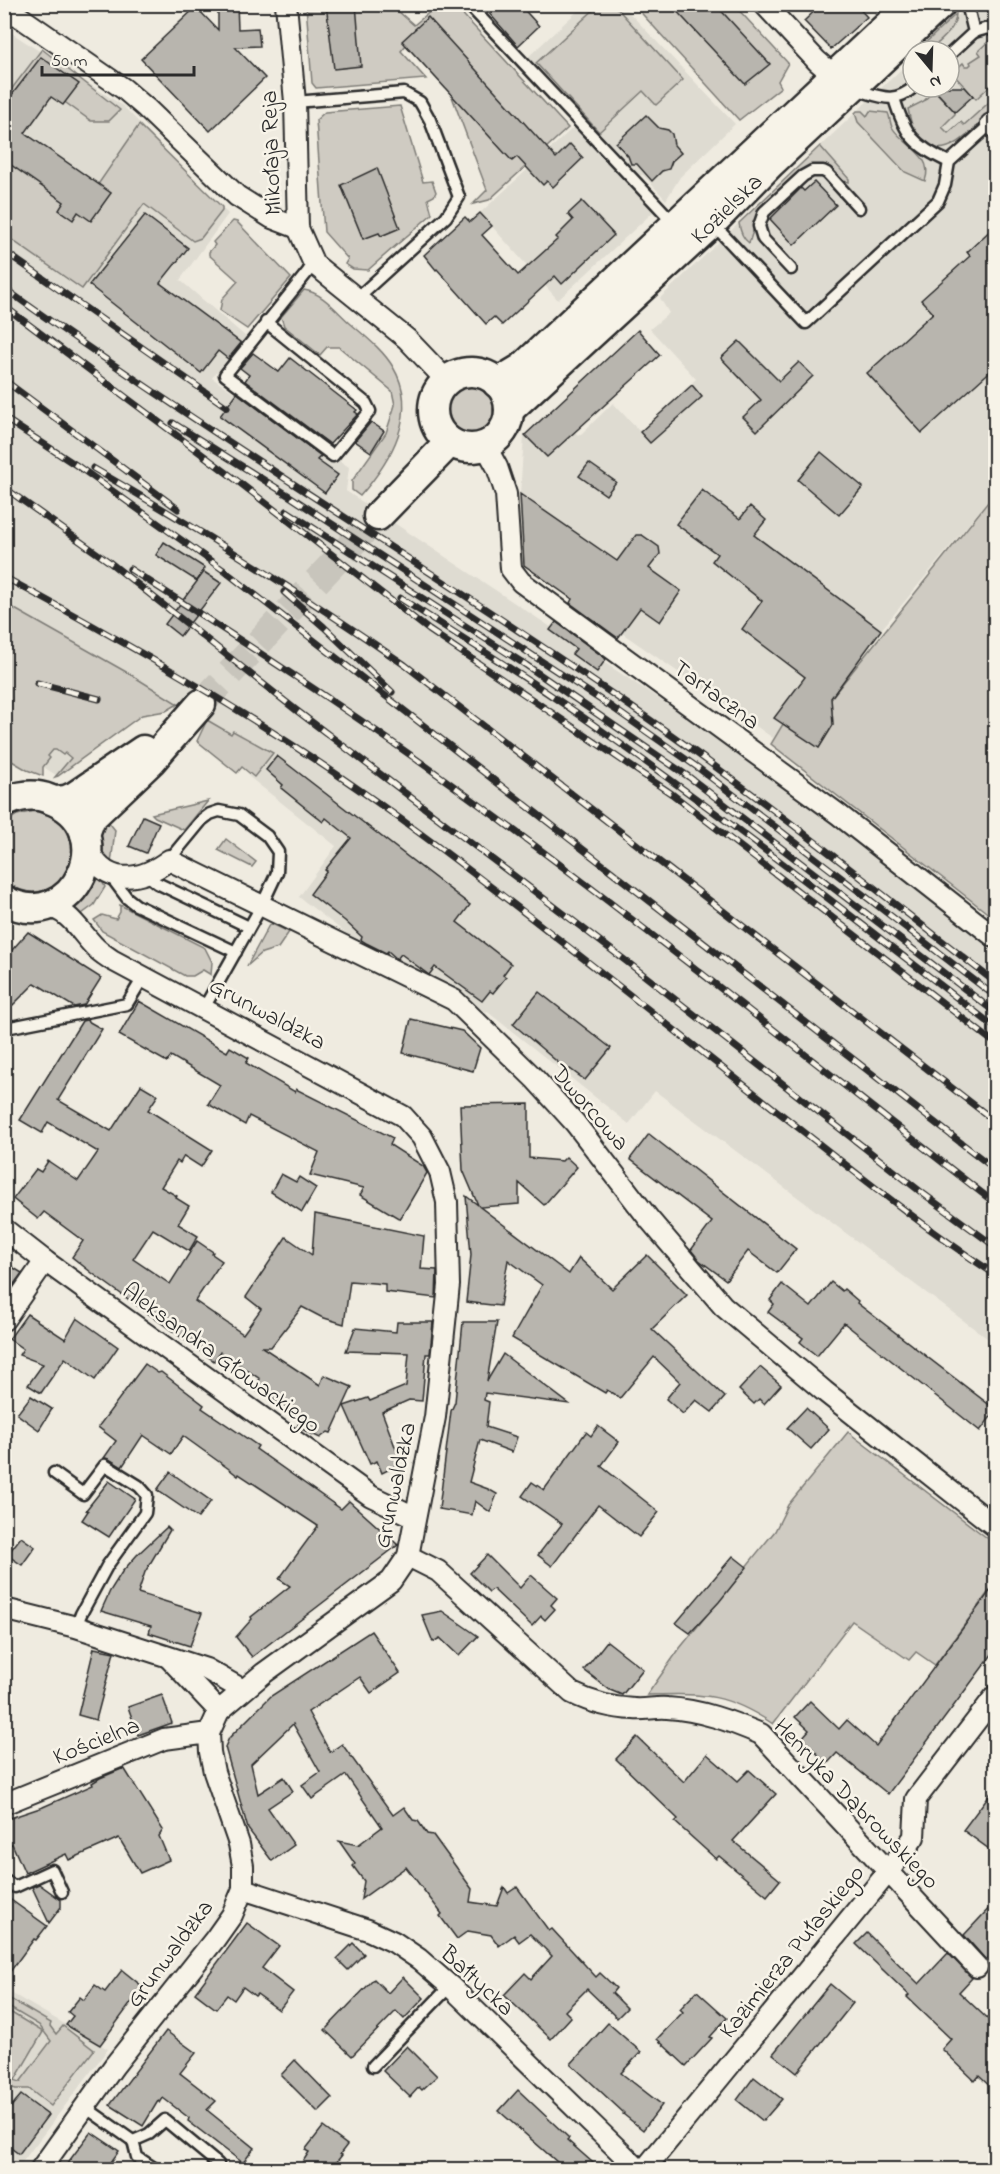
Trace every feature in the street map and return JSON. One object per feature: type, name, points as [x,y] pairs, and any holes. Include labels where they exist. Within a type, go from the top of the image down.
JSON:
[{"type":"main road","name":"Kozielska","points":[[509,410],[712,223],[842,83],[911,4]]},
{"type":"main road","name":"Kozielska","points":[[497,383],[522,368],[675,224],[842,83],[941,4]]},
{"type":"main road","points":[[469,372],[480,374],[497,383],[506,395],[509,410],[500,434],[485,445],[467,448],[450,442],[441,434],[435,424],[433,412],[434,400],[447,381],[469,372]]},
{"type":"main road","points":[[378,516],[450,442]]},
{"type":"main road","points":[[19,908],[63,898],[78,883],[88,861],[87,840],[92,818],[151,761],[191,714],[86,789],[66,800],[57,801]]},
{"type":"main road","points":[[6,799],[43,796],[57,801],[72,812],[87,840]]},
{"type":"street","name":"Mikołaja Reja","points":[[286,4],[295,102],[298,228],[314,264],[407,339],[447,381]]},
{"type":"street","points":[[764,4],[842,83]]},
{"type":"street","points":[[4,6],[124,89],[237,196],[272,218],[298,228]]},
{"type":"street","name":"Tartaczna","points":[[485,445],[497,467],[506,494],[511,569],[521,582],[838,814],[996,938]]},
{"type":"street","points":[[87,840],[95,863],[109,874],[126,878],[146,874],[170,860]]},
{"type":"street","name":"Dworcowa","points":[[170,860],[454,1000],[535,1079],[575,1123],[649,1219],[723,1306],[824,1391],[996,1527]]},
{"type":"street","name":"Grunwaldzka","points":[[19,908],[54,908],[68,916],[102,954],[403,1116],[423,1137],[440,1172],[447,1202],[449,1285],[435,1417],[408,1556],[391,1581],[243,1690],[219,1711],[209,1733],[210,1752],[214,1772],[238,1844],[243,1866],[243,1889],[232,1915],[215,1939],[114,2066],[40,2169]]},
{"type":"street","name":"Aleksandra Głowackiego","points":[[4,1229],[371,1496],[415,1517]]},
{"type":"street","points":[[4,1320],[45,1261]]},
{"type":"street","name":"Henryka Dąbrowskiego","points":[[408,1556],[438,1570],[572,1693],[590,1702],[613,1707],[667,1708],[718,1716],[761,1734],[977,1967]]},
{"type":"street","points":[[4,1609],[76,1627],[206,1669],[243,1690]]},
{"type":"street","points":[[168,1657],[219,1711]]},
{"type":"street","name":"Kazimierza Pułaskiego","points":[[644,2169],[888,1872],[914,1837],[916,1799],[996,1695]]},
{"type":"street","name":"Kościelna","points":[[4,1804],[164,1740],[209,1733]]},
{"type":"street","name":"Bałtycka","points":[[243,1889],[368,1930],[394,1942],[419,1959],[450,1986],[639,2169]]},
{"type":"lane","points":[[468,4],[675,224]]},
{"type":"lane","points":[[968,4],[974,32]]},
{"type":"lane","points":[[961,44],[974,32],[988,28],[996,32]]},
{"type":"lane","points":[[842,83],[894,98],[901,96]]},
{"type":"lane","points":[[295,102],[405,93],[417,99],[430,120],[459,197],[446,217],[357,299]]},
{"type":"lane","points":[[894,98],[904,128],[916,143],[949,162]]},
{"type":"lane","points":[[712,223],[807,323],[938,201],[945,185],[949,162],[994,124]]},
{"type":"lane","points":[[791,269],[763,239],[759,226],[764,212],[802,176],[812,171],[823,171],[859,208]]},
{"type":"lane","points":[[266,322],[366,403],[370,411],[333,456],[225,375],[266,322],[314,264]]},
{"type":"lane","points":[[170,860],[202,820],[219,811],[238,815],[267,836],[278,852],[277,873],[262,905],[204,1008]]},
{"type":"lane","points":[[109,874],[127,898],[136,905],[236,952]]},
{"type":"lane","points":[[146,874],[156,884],[249,927]]},
{"type":"lane","points":[[4,1021],[11,1027],[128,1004],[144,976]]},
{"type":"lane","points":[[54,1473],[83,1494],[105,1465],[139,1486],[147,1495],[145,1513],[107,1566],[76,1627]]},
{"type":"lane","points":[[4,1880],[15,1887],[52,1870],[62,1892]]},
{"type":"lane","points":[[373,2066],[450,1986]]},
{"type":"lane","points":[[85,2107],[133,2140],[137,2157],[157,2169]]},
{"type":"lane","points":[[133,2140],[149,2134],[165,2120],[218,2164]]},
{"type":"shaded area","points":[[306,5],[391,5],[414,25],[438,5],[454,5],[568,128],[489,200],[473,204],[487,190],[451,94],[406,45],[401,51],[426,79],[316,88],[312,83]]},
{"type":"shaded area","points":[[584,5],[622,5],[735,124],[680,177],[666,200],[643,175],[637,175],[527,58]]},
{"type":"shaded area","points":[[599,5],[614,5],[683,80],[656,105],[643,91],[599,132],[536,63]]},
{"type":"shaded area","points":[[634,5],[734,5],[788,63],[778,81],[781,87],[739,120]]},
{"type":"shaded area","points":[[969,5],[995,5],[995,509],[987,502],[881,630],[831,698],[833,725],[819,748],[783,724],[773,738],[524,565],[520,494],[524,436],[552,409],[579,436],[613,403],[640,432],[696,379],[650,329],[669,313],[660,298],[901,69],[901,99],[961,99],[961,39],[933,39]]},
{"type":"shaded area","points":[[956,14],[953,25],[942,39],[930,39]]},
{"type":"shaded area","points":[[4,28],[123,106],[228,214],[180,280],[246,337],[212,378],[349,467],[346,491],[697,724],[888,865],[995,949],[995,1344],[655,1091],[629,1124],[489,1013],[375,956],[299,897],[336,846],[248,776],[260,759],[13,608],[5,607]]},
{"type":"shaded area","points":[[992,38],[995,41],[995,81],[976,99],[961,83],[961,65],[963,63],[969,66],[970,62],[981,55],[978,51]]},
{"type":"shaded area","points":[[42,49],[120,110],[109,121],[91,121],[48,90],[19,130],[97,186],[139,125],[222,207],[222,211],[201,238],[193,241],[144,204],[82,289],[5,235],[4,99]]},
{"type":"shaded area","points":[[995,97],[995,108],[964,138],[945,148],[936,148],[927,145],[919,138],[912,125],[908,109],[924,101],[943,99],[955,112],[942,127],[948,133],[961,122],[964,125]]},
{"type":"shaded area","points":[[400,106],[423,182],[432,181],[436,192],[428,199],[432,214],[368,270],[353,269],[345,264],[348,259],[324,232],[316,120],[325,112]]},
{"type":"shaded area","points":[[862,111],[867,116],[870,111],[888,113],[892,127],[922,157],[927,172],[925,181],[905,172],[858,122],[855,113]]},
{"type":"shaded area","points":[[574,127],[653,212],[558,300],[480,213]]},
{"type":"shaded area","points":[[820,146],[849,179],[849,182],[843,181],[824,166],[813,166],[800,171],[760,210],[749,243],[742,234],[739,223]]},
{"type":"shaded area","points":[[233,221],[237,222],[291,278],[247,329],[220,311],[222,299],[238,281],[209,255],[215,245],[213,242]]},
{"type":"shaded area","points":[[304,290],[323,299],[374,344],[389,361],[401,384],[404,401],[403,418],[398,435],[382,467],[360,496],[352,490],[352,481],[386,433],[395,405],[392,391],[339,347],[327,347],[320,355],[284,326],[281,317]]},
{"type":"shaded area","points":[[470,384],[480,386],[489,392],[495,401],[497,411],[495,421],[489,430],[480,436],[470,438],[460,436],[451,430],[445,421],[443,411],[445,401],[451,392],[460,386]]},
{"type":"shaded area","points":[[988,502],[995,509],[995,919],[771,744],[783,724],[819,748],[833,725],[831,698]]},
{"type":"shaded area","points":[[13,608],[178,704],[166,711],[142,715],[58,776],[55,777],[71,758],[56,750],[48,756],[50,758],[43,767],[43,776],[27,770],[5,757],[5,620]]},
{"type":"shaded area","points":[[207,720],[273,753],[254,777],[242,767],[237,773],[197,741]]},
{"type":"shaded area","points":[[54,736],[76,752],[56,775],[37,763]]},
{"type":"shaded area","points":[[208,801],[184,830],[152,814]]},
{"type":"shaded area","points":[[34,811],[56,819],[69,833],[72,850],[69,867],[59,881],[45,890],[26,891],[5,881],[5,823],[17,815]]},
{"type":"shaded area","points":[[103,815],[115,830],[111,864],[102,857],[96,830]]},
{"type":"shaded area","points":[[226,839],[256,862],[252,867],[218,850]]},
{"type":"shaded area","points":[[93,870],[105,887],[94,905],[79,916],[68,904]]},
{"type":"shaded area","points":[[120,905],[205,948],[212,962],[211,975],[203,970],[193,976],[185,976],[102,931],[94,920],[102,915],[116,919],[120,912]]},
{"type":"shaded area","points":[[272,924],[289,932],[278,948],[262,953],[247,966],[269,925]]},
{"type":"shaded area","points":[[848,1432],[995,1544],[995,1583],[935,1665],[916,1652],[909,1660],[852,1621],[773,1724],[727,1700],[699,1695],[647,1695],[680,1648],[775,1531],[788,1505]]},
{"type":"shaded area","points":[[4,1989],[108,2049],[17,2169],[5,2160]]},
{"type":"shaded area","points":[[5,1996],[51,2023],[50,2026],[56,2034],[63,2026],[94,2050],[51,2106],[29,2089],[5,2086],[5,2077],[20,2082],[51,2041],[39,2025],[5,2005]]},
{"type":"shaded area","points":[[5,2009],[43,2032],[15,2080],[5,2074]]},
{"type":"building","points":[[218,4],[237,4],[238,29],[258,28],[260,46],[235,47],[265,78],[210,131],[141,59],[196,7],[218,30]]},
{"type":"building","points":[[326,4],[356,4],[361,66],[334,69]]},
{"type":"building","points":[[481,4],[519,4],[539,26],[518,46]]},
{"type":"building","points":[[670,4],[715,4],[770,64],[745,84]]},
{"type":"building","points":[[822,4],[855,4],[867,17],[831,49],[804,21]]},
{"type":"building","points":[[428,17],[556,158],[570,144],[583,158],[553,187],[547,181],[543,185],[517,157],[512,161],[402,41]]},
{"type":"building","points":[[41,57],[79,84],[63,105],[51,97],[25,133],[111,193],[91,221],[78,212],[73,220],[59,210],[64,202],[4,160],[4,105]]},
{"type":"building","points":[[961,87],[965,87],[973,96],[955,112],[943,99],[961,99]]},
{"type":"building","points":[[646,115],[659,128],[668,130],[672,134],[674,145],[681,153],[672,161],[669,169],[662,171],[652,181],[637,164],[631,164],[628,156],[616,143]]},
{"type":"building","points":[[377,168],[400,228],[381,236],[379,233],[363,239],[341,185]]},
{"type":"building","points":[[814,182],[836,205],[794,245],[770,219],[801,188],[804,191]]},
{"type":"building","points":[[582,201],[614,235],[562,284],[555,276],[502,325],[494,317],[486,324],[424,255],[465,217],[470,222],[480,213],[492,226],[482,235],[518,275],[558,239],[556,237],[573,220],[568,214]]},
{"type":"building","points":[[145,215],[188,248],[160,283],[241,343],[228,359],[218,351],[201,373],[89,285]]},
{"type":"building","points":[[996,225],[996,366],[922,433],[867,373],[933,313],[921,300],[970,256],[967,252]]},
{"type":"building","points":[[638,330],[660,355],[547,457],[525,435]]},
{"type":"building","points":[[739,341],[779,381],[799,362],[813,376],[757,431],[743,417],[761,400],[721,358]]},
{"type":"building","points":[[253,353],[279,372],[290,358],[357,410],[355,412],[358,414],[330,444],[245,381],[249,375],[240,368]]},
{"type":"building","points":[[692,385],[702,397],[650,443],[640,432]]},
{"type":"building","points":[[237,393],[321,456],[317,460],[338,475],[325,493],[220,416]]},
{"type":"building","points":[[371,422],[384,431],[371,452],[355,441]]},
{"type":"building","points":[[821,452],[863,487],[839,515],[798,480]]},
{"type":"building","points":[[589,463],[616,482],[606,495],[579,476]]},
{"type":"building","points":[[702,490],[740,519],[750,506],[766,520],[754,535],[881,630],[831,698],[833,725],[819,748],[774,718],[805,677],[742,629],[762,601],[712,561],[717,554],[676,524]]},
{"type":"building","points":[[520,494],[617,561],[636,535],[642,535],[659,547],[660,554],[649,568],[681,591],[660,622],[640,608],[618,638],[570,603],[572,599],[524,565]]},
{"type":"building","points":[[164,542],[205,568],[197,581],[156,555]]},
{"type":"building","points":[[204,572],[221,583],[180,636],[165,624]]},
{"type":"building","points":[[556,622],[606,659],[597,672],[572,654],[576,649],[550,630]]},
{"type":"building","points":[[277,756],[470,905],[457,922],[511,964],[503,975],[506,977],[493,993],[490,991],[482,1001],[435,967],[429,975],[401,954],[397,959],[388,951],[386,953],[366,943],[345,921],[310,894],[327,871],[325,870],[351,838],[326,818],[323,822],[281,788],[283,785],[266,770]]},
{"type":"building","points":[[143,816],[159,823],[146,853],[129,846]]},
{"type":"building","points":[[28,932],[101,978],[84,1005],[74,1007],[35,983],[4,1014],[4,959]]},
{"type":"building","points":[[539,992],[611,1048],[585,1080],[570,1069],[568,1071],[513,1024]]},
{"type":"building","points":[[139,1001],[227,1052],[230,1047],[249,1058],[246,1063],[295,1092],[296,1089],[393,1138],[390,1145],[423,1166],[427,1173],[400,1219],[360,1195],[364,1188],[310,1175],[319,1152],[249,1116],[245,1125],[208,1104],[220,1085],[171,1056],[167,1062],[119,1035]]},
{"type":"building","points":[[411,1019],[462,1031],[480,1048],[473,1071],[403,1053]]},
{"type":"building","points":[[86,1020],[102,1029],[58,1100],[111,1131],[141,1085],[158,1095],[148,1110],[212,1150],[201,1167],[184,1156],[180,1163],[177,1161],[161,1187],[189,1206],[178,1224],[198,1236],[189,1251],[153,1229],[133,1259],[170,1284],[197,1241],[222,1261],[195,1301],[243,1334],[261,1309],[246,1297],[286,1237],[312,1255],[315,1214],[424,1236],[421,1269],[437,1270],[436,1298],[385,1292],[385,1284],[350,1281],[344,1324],[321,1317],[302,1307],[271,1347],[262,1347],[320,1385],[324,1375],[352,1387],[331,1433],[328,1432],[320,1438],[297,1427],[303,1415],[253,1389],[260,1379],[220,1352],[214,1361],[92,1273],[72,1257],[83,1241],[44,1212],[38,1219],[13,1199],[36,1169],[41,1172],[48,1161],[78,1181],[98,1152],[48,1122],[42,1133],[20,1120],[82,1021]]},
{"type":"building","points":[[529,1104],[529,1158],[562,1161],[566,1157],[577,1167],[544,1205],[519,1183],[519,1204],[480,1207],[569,1274],[579,1258],[612,1289],[647,1255],[687,1295],[652,1329],[725,1397],[712,1412],[696,1400],[683,1414],[666,1399],[680,1382],[654,1357],[620,1398],[607,1390],[605,1393],[512,1338],[542,1285],[508,1260],[500,1306],[466,1302],[471,1255],[466,1196],[478,1205],[463,1170],[460,1105]]},
{"type":"building","points":[[649,1134],[796,1249],[777,1273],[748,1251],[726,1280],[699,1260],[691,1250],[712,1222],[630,1159]]},
{"type":"building","points":[[281,1174],[296,1182],[299,1177],[316,1188],[302,1212],[271,1192]]},
{"type":"building","points":[[4,1262],[22,1273],[4,1298]]},
{"type":"building","points":[[831,1282],[842,1291],[844,1289],[858,1301],[857,1303],[996,1410],[980,1431],[844,1323],[817,1356],[800,1342],[803,1338],[768,1312],[774,1304],[770,1300],[782,1284],[811,1307]]},
{"type":"building","points":[[27,1314],[65,1339],[77,1318],[118,1347],[95,1380],[65,1358],[41,1393],[28,1385],[43,1364],[19,1355],[23,1349],[9,1339]]},
{"type":"building","points":[[397,1322],[433,1322],[430,1354],[426,1354],[422,1401],[409,1400],[382,1412],[399,1457],[394,1467],[382,1473],[377,1461],[370,1464],[344,1406],[368,1398],[370,1401],[406,1386],[409,1353],[346,1351],[355,1328],[396,1332]]},
{"type":"building","points":[[463,1322],[497,1322],[487,1381],[503,1354],[569,1404],[485,1393],[484,1400],[489,1402],[486,1427],[517,1437],[512,1452],[480,1440],[469,1482],[497,1494],[490,1512],[475,1501],[472,1515],[439,1509],[451,1411],[455,1402]]},
{"type":"building","points":[[145,1364],[158,1373],[161,1372],[204,1405],[202,1408],[258,1446],[256,1449],[341,1509],[349,1501],[398,1545],[252,1657],[236,1637],[252,1619],[251,1617],[290,1586],[279,1579],[318,1526],[239,1474],[238,1476],[183,1436],[171,1454],[143,1435],[122,1467],[104,1458],[116,1441],[98,1427]]},
{"type":"building","points":[[760,1367],[781,1385],[764,1404],[759,1399],[754,1404],[739,1390]]},
{"type":"building","points":[[31,1396],[52,1409],[39,1430],[17,1414]]},
{"type":"building","points":[[806,1408],[829,1429],[811,1449],[787,1428]]},
{"type":"building","points":[[598,1426],[619,1442],[601,1466],[659,1512],[639,1537],[598,1505],[552,1566],[538,1555],[562,1524],[522,1496],[532,1482],[544,1490],[586,1432],[591,1436]]},
{"type":"building","points":[[170,1472],[211,1501],[198,1518],[157,1490]]},
{"type":"building","points":[[109,1481],[135,1499],[109,1537],[82,1520],[88,1511],[86,1510]]},
{"type":"building","points":[[167,1527],[170,1530],[145,1572],[138,1593],[202,1613],[190,1646],[149,1633],[151,1626],[101,1611],[122,1572]]},
{"type":"building","points":[[21,1537],[35,1547],[22,1565],[7,1555]]},
{"type":"building","points":[[487,1555],[520,1588],[531,1575],[557,1598],[551,1605],[555,1609],[545,1620],[541,1616],[532,1626],[493,1589],[489,1592],[470,1573]]},
{"type":"building","points":[[733,1556],[747,1567],[690,1633],[676,1623]]},
{"type":"building","points":[[996,1583],[996,1649],[888,1794],[837,1753],[827,1764],[802,1738],[809,1730],[795,1717],[810,1701],[839,1729],[847,1720],[876,1746]]},
{"type":"building","points":[[442,1611],[478,1636],[459,1656],[440,1638],[433,1642],[422,1615]]},
{"type":"building","points":[[371,1631],[400,1673],[371,1693],[360,1677],[308,1712],[330,1752],[342,1744],[393,1815],[404,1807],[427,1834],[433,1835],[472,1889],[470,1902],[497,1906],[504,1887],[508,1893],[517,1887],[549,1931],[552,1929],[596,1977],[600,1973],[616,1988],[612,1993],[627,2008],[617,2018],[587,1989],[565,2011],[571,2017],[551,2039],[504,1995],[525,1973],[531,1979],[552,1956],[530,1934],[519,1942],[514,1935],[499,1946],[491,1935],[468,1931],[457,1939],[440,1916],[442,1914],[406,1867],[361,1899],[364,1881],[339,1841],[358,1845],[382,1827],[346,1775],[312,1799],[302,1785],[320,1772],[293,1724],[251,1764],[258,1794],[284,1777],[293,1791],[268,1808],[294,1845],[272,1861],[248,1829],[225,1747],[229,1738],[271,1696]]},
{"type":"building","points":[[607,1641],[643,1669],[622,1695],[610,1690],[584,1670]]},
{"type":"building","points":[[94,1648],[114,1652],[96,1720],[78,1715]]},
{"type":"building","points":[[162,1695],[172,1723],[138,1735],[128,1707]]},
{"type":"building","points":[[637,1737],[684,1782],[707,1754],[738,1781],[749,1770],[776,1794],[733,1841],[780,1880],[767,1896],[719,1856],[716,1859],[675,1822],[678,1819],[616,1759]]},
{"type":"building","points":[[124,1768],[163,1830],[159,1836],[169,1860],[140,1873],[119,1838],[69,1860],[66,1854],[25,1873],[12,1844],[4,1846],[4,1820],[43,1807],[93,1785],[92,1783],[100,1778]]},
{"type":"building","points":[[996,1786],[996,1854],[963,1830]]},
{"type":"building","points":[[39,1884],[61,1900],[61,1907],[49,1923],[32,1887]]},
{"type":"building","points":[[4,1895],[47,1926],[36,1940],[34,1939],[4,1980]]},
{"type":"building","points":[[996,1901],[996,1950],[986,1960],[964,1935]]},
{"type":"building","points":[[247,1923],[279,1946],[262,1968],[293,1992],[279,2010],[243,1987],[234,2000],[227,1995],[216,2009],[195,1993]]},
{"type":"building","points":[[867,1933],[919,1984],[948,1953],[972,1978],[959,1992],[996,2027],[996,2092],[979,2076],[975,2081],[942,2049],[951,2039],[856,1944]]},
{"type":"building","points":[[353,1943],[364,1954],[348,1970],[337,1959]]},
{"type":"building","points":[[122,1970],[143,1987],[100,2045],[66,2025],[73,2016],[68,2012],[80,1997],[84,2000],[95,1985],[105,1992]]},
{"type":"building","points":[[403,1977],[424,1998],[404,2019],[396,2011],[352,2056],[325,2030],[374,1979],[388,1993]]},
{"type":"building","points":[[830,1984],[853,2003],[797,2073],[773,2054]]},
{"type":"building","points":[[697,1991],[727,2018],[686,2066],[657,2039],[683,2012],[680,2009]]},
{"type":"building","points":[[608,2023],[641,2052],[621,2073],[662,2105],[643,2130],[571,2064]]},
{"type":"building","points":[[166,2031],[196,2053],[180,2073],[216,2101],[207,2110],[254,2148],[243,2163],[188,2121],[189,2118],[163,2098],[160,2103],[158,2101],[143,2126],[110,2105]]},
{"type":"building","points":[[407,2046],[437,2076],[422,2090],[419,2087],[410,2097],[383,2071]]},
{"type":"building","points":[[295,2060],[332,2098],[318,2112],[281,2075]]},
{"type":"building","points":[[754,2077],[782,2099],[763,2121],[737,2100]]},
{"type":"building","points":[[518,2090],[569,2138],[567,2140],[600,2169],[565,2169],[499,2111]]},
{"type":"building","points":[[21,2095],[48,2115],[19,2154],[4,2143],[4,2115]]},
{"type":"building","points":[[323,2127],[347,2145],[340,2154],[342,2155],[331,2169],[298,2169],[309,2152],[305,2150]]},
{"type":"building","points":[[91,2132],[119,2151],[106,2169],[63,2169]]},
{"type":"tunnel","points":[[201,704],[378,516]]},
{"type":"railway","points":[[4,251],[227,407]]},
{"type":"railway","points":[[4,288],[158,395],[627,704],[813,840],[996,983]]},
{"type":"railway","points":[[4,306],[231,476],[429,630],[672,794],[996,1044]]},
{"type":"railway","points":[[4,380],[178,509]]},
{"type":"railway","points":[[4,418],[79,467],[222,569],[996,1170]]},
{"type":"railway","points":[[173,423],[291,497],[613,708],[697,767],[996,997]]},
{"type":"railway","points":[[93,468],[173,515],[329,613],[405,665],[996,1122]]},
{"type":"railway","points":[[9,491],[108,561],[296,710],[626,961],[921,1192],[996,1247]]},
{"type":"railway","points":[[287,511],[526,665],[689,777],[996,1013]]},
{"type":"railway","points":[[130,569],[370,727],[518,833],[996,1204]]},
{"type":"railway","points":[[4,577],[114,637],[222,701],[379,803],[519,908],[890,1199],[996,1275]]},
{"type":"railway","points":[[284,592],[392,692]]},
{"type":"railway","points":[[400,598],[552,696],[701,802],[996,1028]]},
{"type":"railway","points":[[37,683],[99,699]]}]
